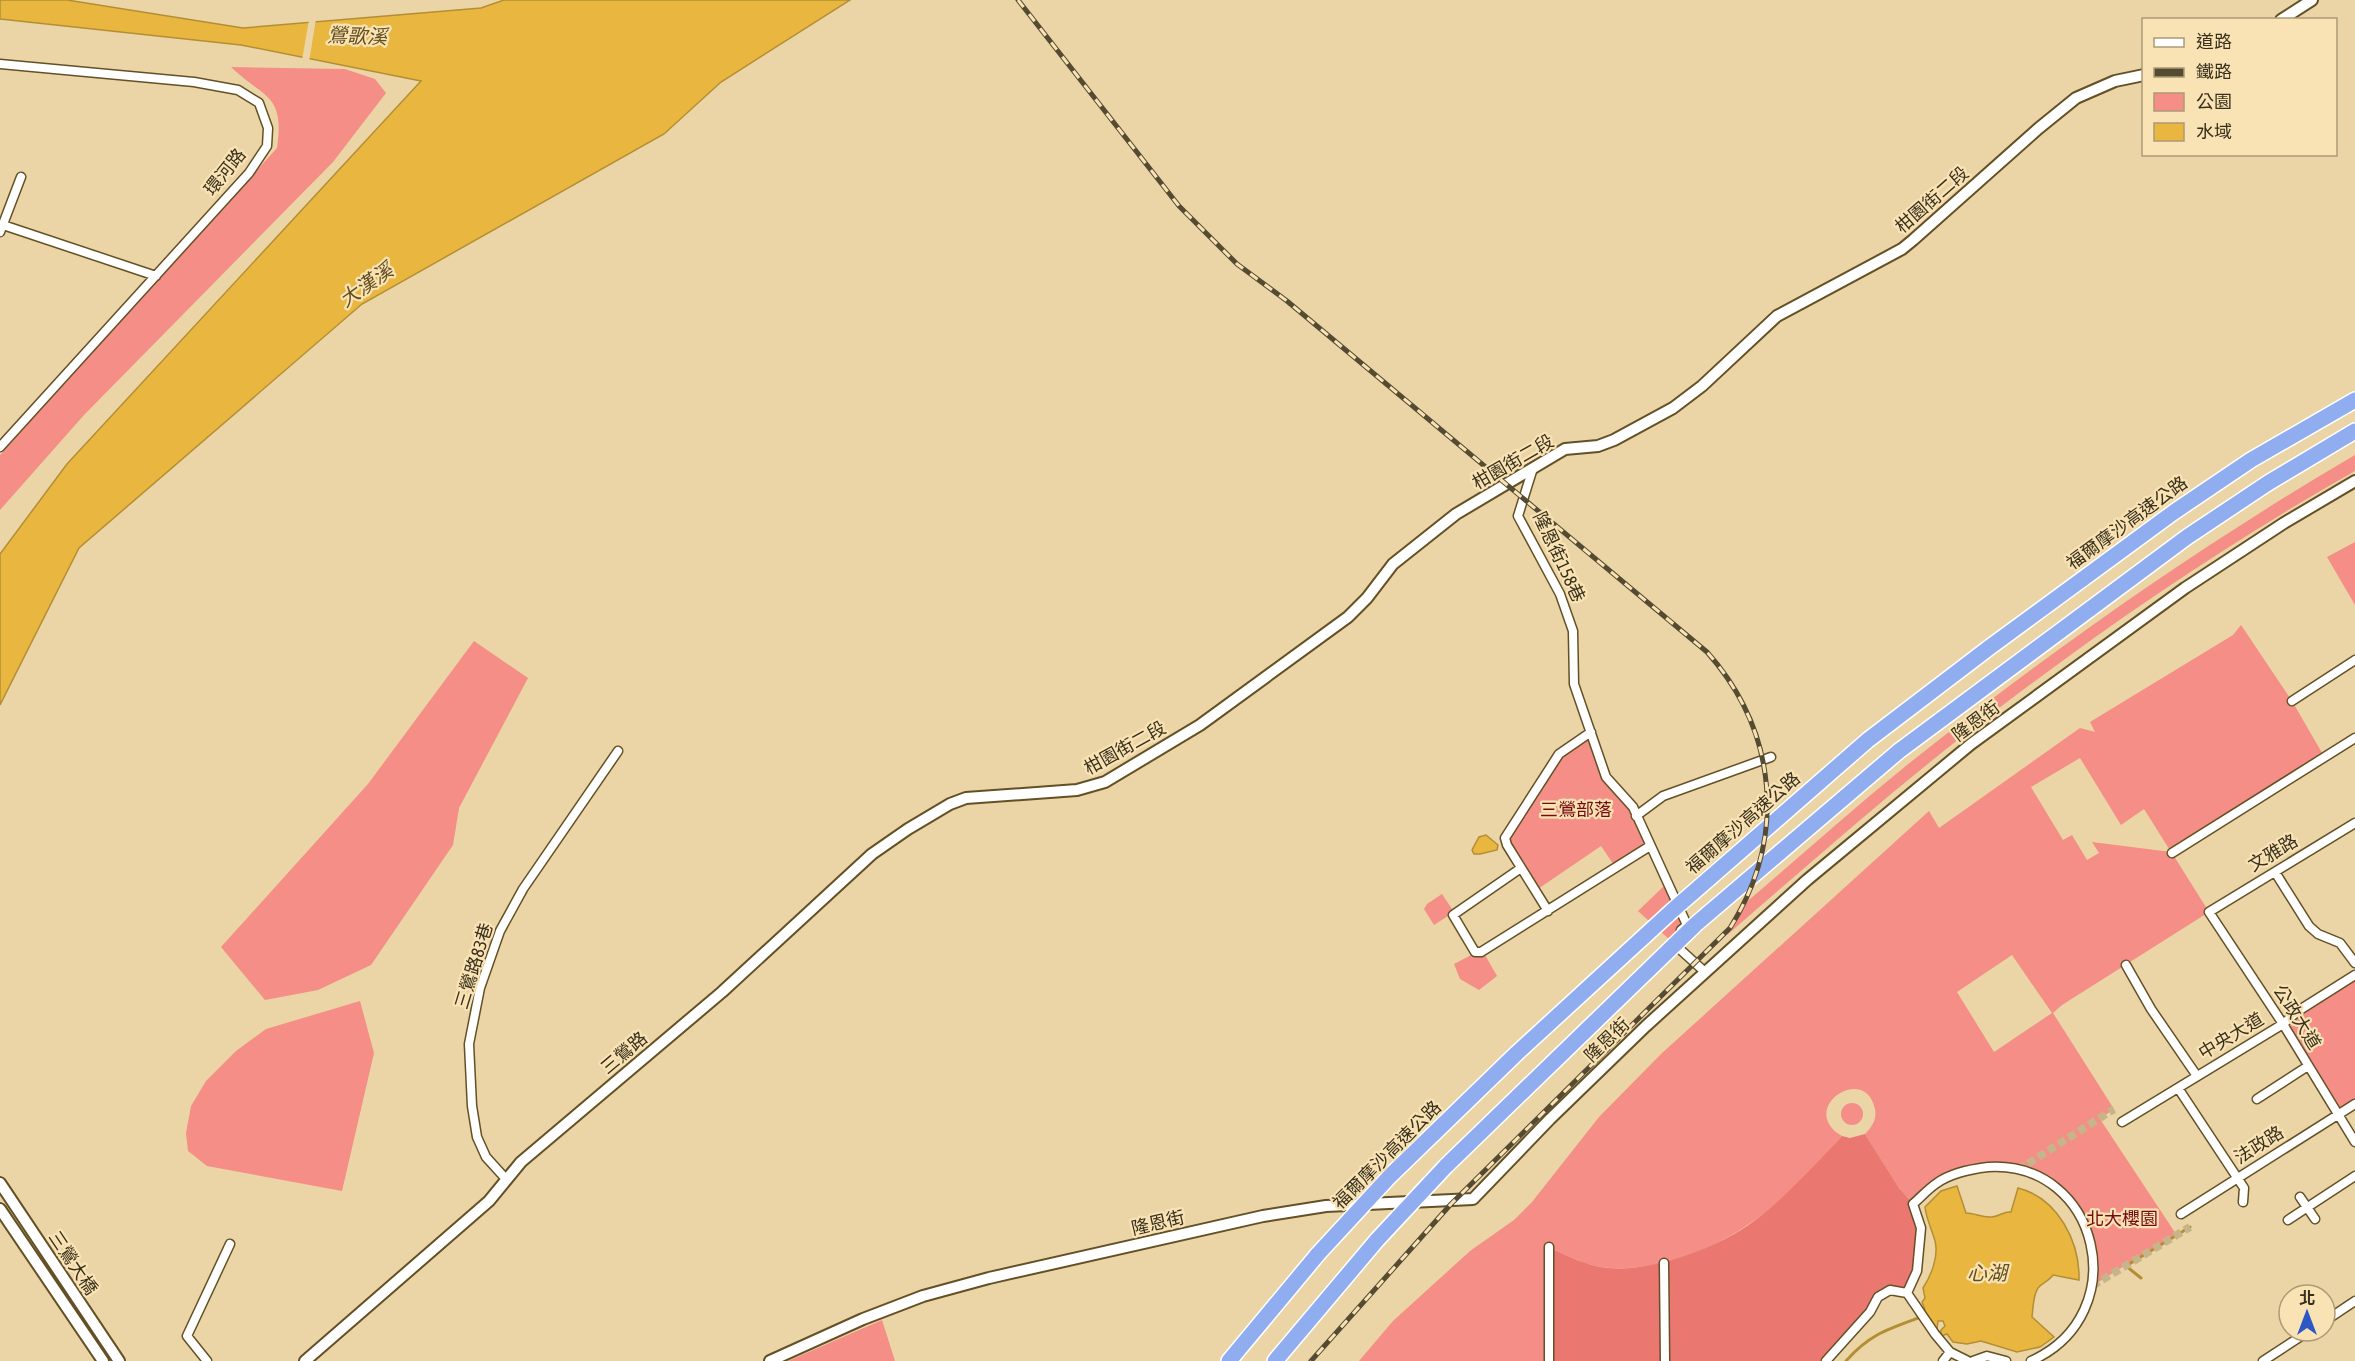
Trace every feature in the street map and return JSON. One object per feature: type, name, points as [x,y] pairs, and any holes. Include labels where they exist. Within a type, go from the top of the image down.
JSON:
[{"type":"highway","name":"福爾摩沙高速公路","points":[[1229,1361],[1318,1254],[1390,1176],[1517,1053],[1678,906],[1868,740],[2174,512],[2251,460],[2355,400]]},
{"type":"highway","points":[[1276,1360],[1377,1240],[1446,1166],[1675,944],[1745,881],[1918,737],[2187,537],[2268,483],[2355,431]]},
{"type":"street","points":[[2284,18],[2312,0]]},
{"type":"street","name":"環河路","points":[[0,64],[194,82],[238,90],[259,103],[268,128],[267,146],[249,173],[0,447]]},
{"type":"street","name":"柑園街二段","points":[[982,796],[1077,790],[1105,782],[1200,725],[1348,617],[1367,598],[1393,564],[1455,514],[1565,449],[1598,446],[1614,440],[1673,408],[1702,386],[1777,316],[1902,249],[2038,128],[2076,98],[2115,81],[2142,75]]},
{"type":"street","points":[[21,177],[1,228],[156,276]]},
{"type":"street","name":"隆恩街158巷","points":[[1533,468],[1518,516],[1560,594],[1573,631],[1574,684],[1606,777],[1633,807],[1687,925],[1670,940],[1675,944]]},
{"type":"street","name":"隆恩街","points":[[770,1361],[863,1319],[923,1296],[1001,1276],[1263,1216],[1326,1206],[1473,1199],[1550,1119],[1705,972],[1807,880],[1971,744],[2186,588],[2284,523],[2355,481]]},
{"type":"street","points":[[2292,701],[2355,660]]},
{"type":"street","points":[[1548,911],[1505,838],[1559,754],[1591,732]]},
{"type":"street","points":[[2172,853],[2355,738]]},
{"type":"street","name":"三鶯路83巷","points":[[506,1179],[486,1157],[477,1137],[472,1106],[469,1044],[480,988],[500,931],[523,889],[618,751]]},
{"type":"street","points":[[1636,816],[1664,796],[1771,757]]},
{"type":"street","name":"三鶯路","points":[[305,1361],[489,1201],[521,1162],[722,992],[872,854],[950,804],[966,798],[982,796]]},
{"type":"street","name":"文雅路","points":[[2209,912],[2355,823]]},
{"type":"street","points":[[1521,868],[1453,915],[1474,952],[1481,952],[1650,846]]},
{"type":"street","points":[[2275,872],[2314,931],[2340,943],[2355,963]]},
{"type":"street","name":"公政大道","points":[[2209,912],[2283,1024],[2355,1142]]},
{"type":"street","points":[[1675,944],[1705,972]]},
{"type":"street","points":[[2126,964],[2151,1009],[2197,1076]]},
{"type":"street","name":"中央大道","points":[[2122,1122],[2283,1024],[2298,1011],[2355,975]]},
{"type":"street","points":[[2258,1100],[2308,1066]]},
{"type":"street","points":[[2178,1088],[2244,1188],[2243,1202]]},
{"type":"street","name":"法政路","points":[[2181,1214],[2355,1104]]},
{"type":"street","points":[[1907,1293],[1917,1271],[1921,1228],[1913,1204],[1938,1182],[1970,1169],[2002,1167],[2034,1175],[2058,1190],[2080,1215],[2091,1241],[2094,1282],[2083,1313],[2064,1340],[2031,1361]]},
{"type":"street","points":[[2288,1220],[2355,1176]]},
{"type":"street","name":"三鶯大橋","points":[[0,1184],[119,1361]]},
{"type":"street","points":[[2300,1197],[2315,1219]]},
{"type":"street","name":"三鶯大橋","points":[[0,1209],[103,1361]]},
{"type":"street","points":[[207,1361],[187,1336],[230,1244]]},
{"type":"street","points":[[1549,1247],[1549,1361]]},
{"type":"street","points":[[1664,1263],[1665,1361]]},
{"type":"street","points":[[1826,1361],[1870,1312],[1878,1298],[1890,1290],[1907,1293],[1950,1352],[1968,1361]]},
{"type":"street","points":[[2337,1313],[2355,1301]]},
{"type":"street","points":[[2263,1361],[2291,1343]]},
{"type":"street","points":[[1943,1361],[1950,1352]]},
{"type":"street","points":[[1973,1361],[1987,1356],[2006,1361]]},
{"type":"green space","points":[[231,67],[345,69],[375,79],[386,93],[333,162],[84,415],[0,510],[0,455],[277,148],[279,130],[275,107],[262,92]]},
{"type":"green space","points":[[2355,455],[2355,471],[2218,554],[2085,645],[1999,708],[1895,791],[1727,935],[1737,910],[1885,783],[1961,723],[2125,602],[2239,526]]},
{"type":"green space","points":[[2355,542],[2355,605],[2327,557]]},
{"type":"green space","name":"北大櫻園","points":[[2241,625],[2292,701],[2325,758],[2172,853],[2209,912],[2062,1005],[2053,1013],[2114,1109],[2100,1119],[2176,1234],[2092,1286],[2094,1262],[2080,1215],[2058,1189],[2034,1175],[1970,1169],[1938,1182],[1913,1204],[1899,1188],[1865,1134],[1875,1119],[1875,1109],[1869,1096],[1859,1090],[1848,1090],[1838,1095],[1830,1103],[1826,1114],[1830,1125],[1842,1136],[1776,1203],[1752,1222],[1720,1241],[1684,1257],[1629,1268],[1594,1266],[1549,1247],[1549,1361],[1359,1361],[1393,1321],[1470,1251],[1514,1220],[1532,1202],[1599,1117],[1661,1054],[1929,811],[1939,828],[2080,728],[2095,732],[2090,722],[2233,635]],"holes":[[[2080,758],[2121,825],[2144,809],[2171,852],[2092,842],[2099,853],[2087,860],[2072,835],[2063,840],[2031,787]],[[2012,955],[2052,1013],[1994,1052],[1957,992]]]},
{"type":"green space","points":[[474,641],[528,678],[459,808],[453,845],[371,965],[318,990],[265,1000],[221,947],[368,784]]},
{"type":"green space","name":"三鶯部落","points":[[1591,732],[1606,777],[1633,807],[1650,846],[1616,868],[1601,846],[1535,891],[1505,838],[1559,754]]},
{"type":"green space","points":[[1667,883],[1687,925],[1670,940],[1638,911]]},
{"type":"green space","points":[[1442,894],[1454,912],[1434,925],[1424,909],[1427,904]]},
{"type":"green space","points":[[1473,954],[1485,955],[1497,976],[1479,990],[1460,979],[1454,964]]},
{"type":"green space","points":[[2355,975],[2355,1104],[2338,1115],[2283,1024]]},
{"type":"green space","points":[[360,1001],[374,1053],[342,1191],[207,1166],[188,1151],[186,1133],[191,1106],[206,1081],[236,1051],[266,1029]]},
{"type":"green space","points":[[1852,1103],[1860,1106],[1863,1114],[1860,1122],[1852,1125],[1844,1122],[1841,1114],[1844,1106]]},
{"type":"green space","points":[[882,1320],[895,1361],[788,1361]]},
{"type":"shaded area","points":[[1865,1134],[1899,1188],[1913,1204],[1921,1228],[1917,1271],[1907,1293],[1890,1290],[1878,1297],[1826,1361],[1549,1361],[1549,1247],[1585,1263],[1608,1268],[1645,1266],[1704,1249],[1739,1231],[1766,1212],[1842,1136],[1850,1138]]},
{"type":"water","points":[[0,0],[67,0],[243,28],[481,8],[504,0],[850,0],[721,82],[664,134],[362,304],[79,548],[0,705],[0,554],[67,464],[421,81],[241,45],[0,19]]},
{"type":"water","points":[[1486,835],[1498,845],[1497,850],[1474,854],[1472,850],[1479,837]]},
{"type":"water","name":"心湖","points":[[1957,1186],[1966,1213],[1988,1217],[2011,1212],[2018,1188],[2032,1193],[2055,1211],[2071,1237],[2076,1251],[2079,1280],[2053,1275],[2036,1291],[2032,1317],[2054,1337],[2040,1347],[2017,1352],[1981,1341],[1967,1344],[1953,1342],[1947,1334],[1941,1336],[1941,1330],[1945,1326],[1943,1321],[1938,1321],[1937,1329],[1926,1316],[1923,1316],[1925,1310],[1922,1302],[1925,1298],[1923,1288],[1931,1272],[1936,1253],[1935,1241],[1925,1207],[1941,1191]]},
{"type":"pier","points":[[316,19],[309,62],[302,60],[309,20]]},
{"type":"waterway","points":[[2141,1278],[2126,1266],[2190,1227]]},
{"type":"waterway","points":[[1846,1361],[1872,1338],[1921,1317]]},
{"type":"tunnel","points":[[2018,1170],[2114,1109]]},
{"type":"tunnel","points":[[2092,1286],[2190,1227]]},
{"type":"railway","points":[[1018,0],[1179,206],[1237,264],[1287,301],[1707,652],[1731,683],[1749,716],[1761,751],[1766,786],[1766,822],[1760,858],[1748,894],[1730,928],[1451,1204],[1311,1361]]},
{"type":"water label","name":"鶯歌溪","points":[[357,36]]},
{"type":"water label","name":"大漢溪","points":[[366,285]]}]
